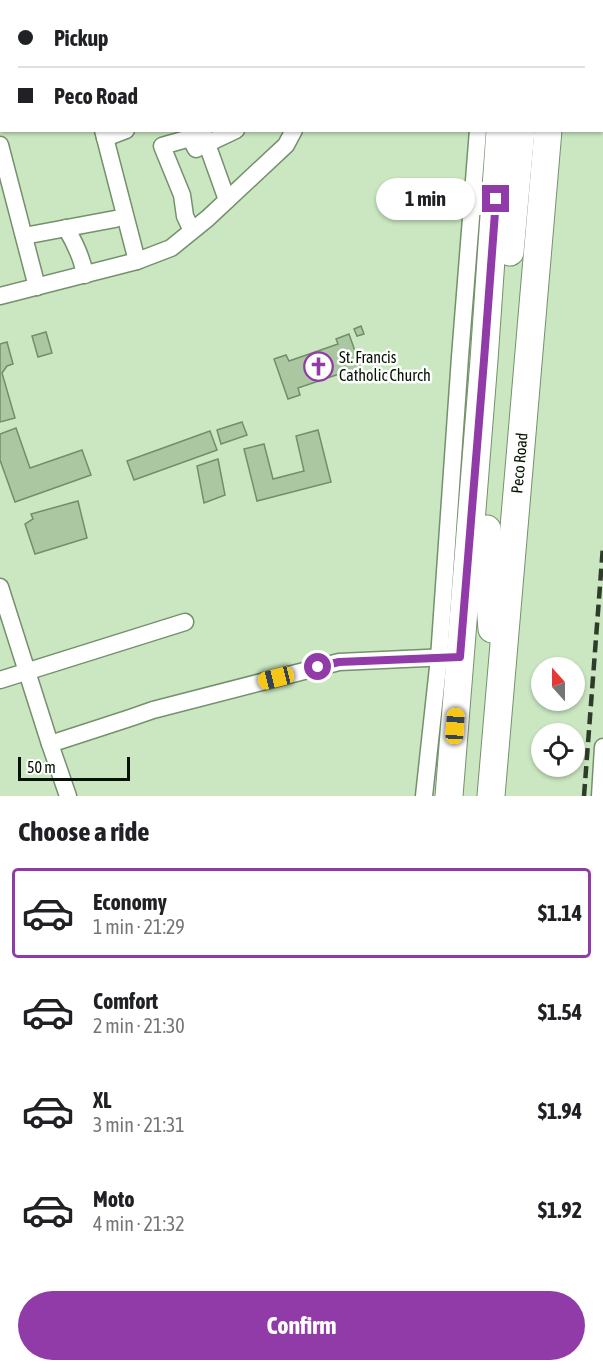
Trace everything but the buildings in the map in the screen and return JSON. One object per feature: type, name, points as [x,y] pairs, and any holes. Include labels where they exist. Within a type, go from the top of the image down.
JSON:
[{"type":"main road","points":[[450,796],[450,657],[472,358],[500,132]]},
{"type":"main road","points":[[498,704],[487,568],[487,503],[521,132]]},
{"type":"main road","name":"Peco Road","points":[[491,796],[548,132]]},
{"type":"street","points":[[155,132],[182,195],[185,216],[192,231]]},
{"type":"street","points":[[162,146],[190,138],[196,149],[205,137],[227,132]]},
{"type":"street","points":[[0,296],[137,261],[171,248],[228,200],[286,145],[293,132]]},
{"type":"street","points":[[472,358],[478,132]]},
{"type":"street","points":[[104,134],[137,261]]},
{"type":"street","points":[[205,137],[228,200]]},
{"type":"street","points":[[0,145],[37,287]]},
{"type":"street","points":[[24,236],[115,219]]},
{"type":"street","points":[[66,228],[80,253],[85,275]]},
{"type":"street","points":[[0,586],[68,796]]},
{"type":"street","points":[[0,680],[185,622]]},
{"type":"street","points":[[50,744],[153,710],[339,662],[450,657],[424,796]]},
{"type":"street","points":[[600,796],[603,747]]},
{"type":"railway","points":[[584,796],[603,546]]},
{"type":"place","name":"St. Francis Catholic Church","points":[[318,366]]},
{"type":"route","points":[[318,667],[339,662],[460,657],[496,199]]}]
